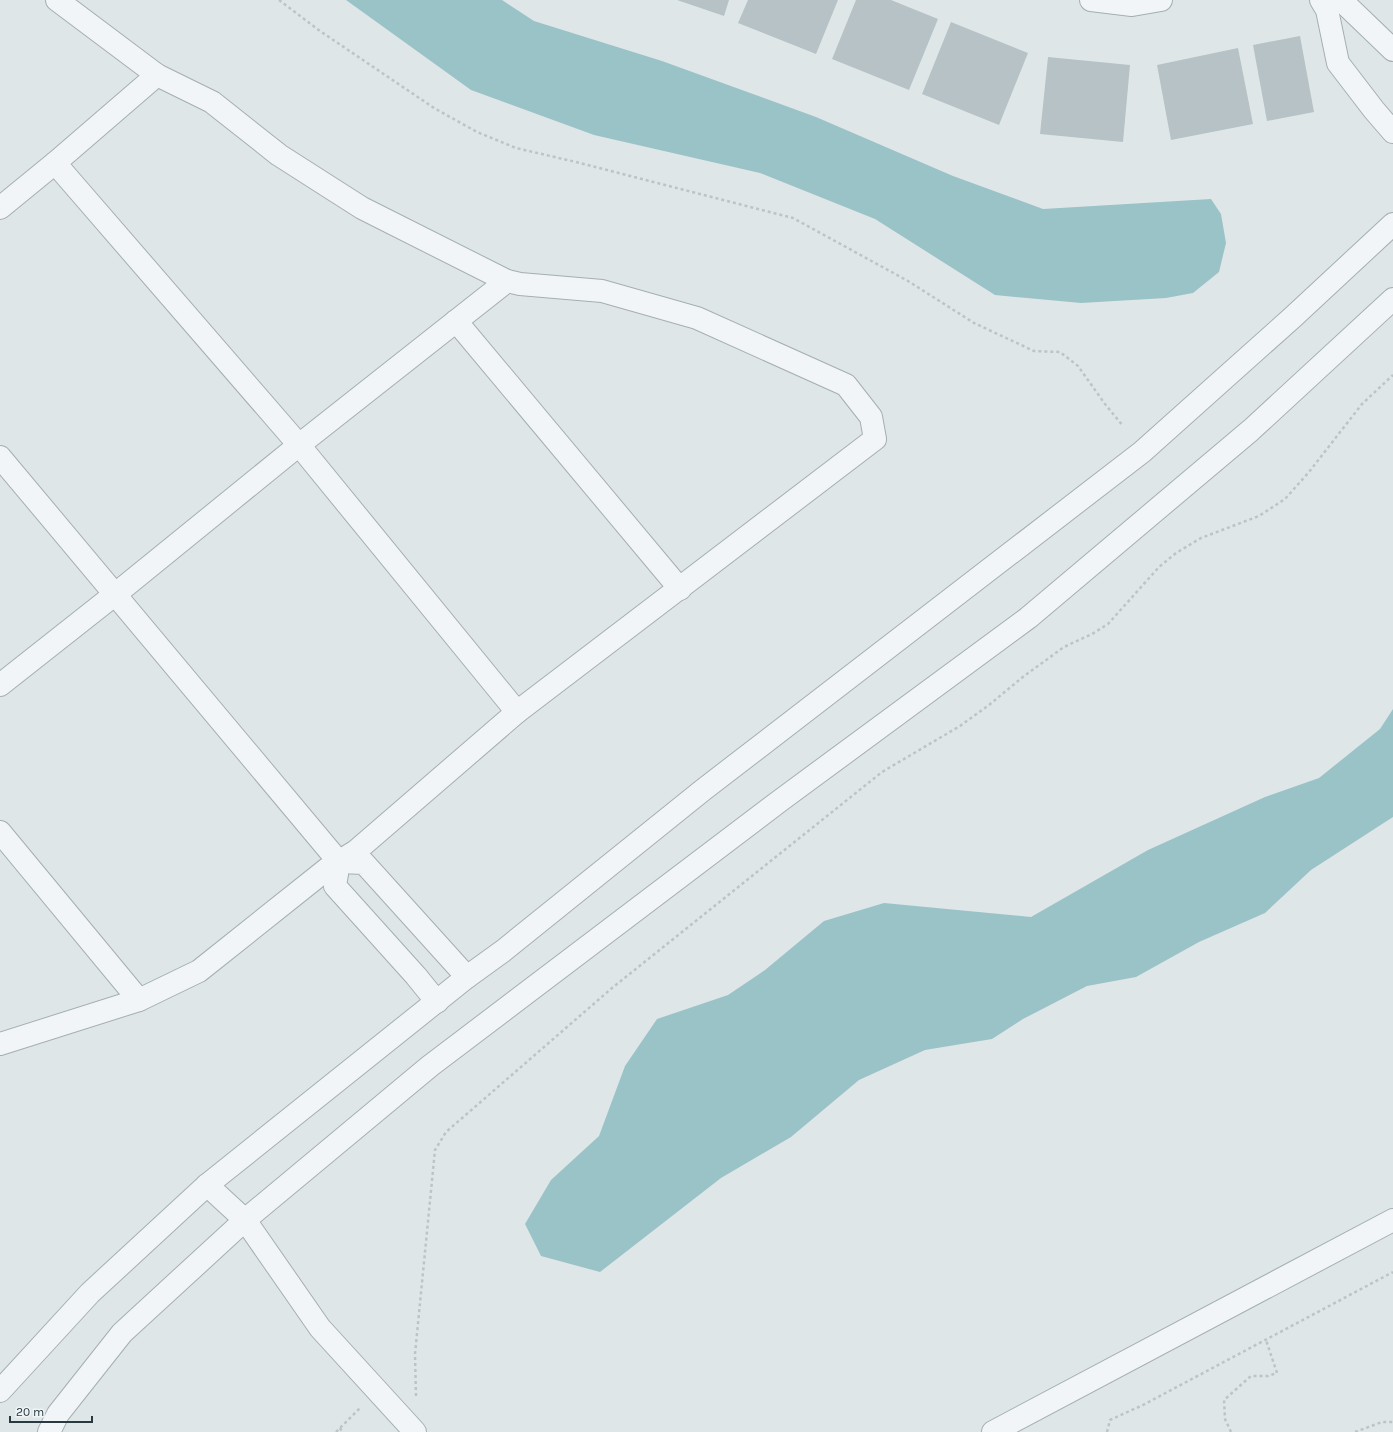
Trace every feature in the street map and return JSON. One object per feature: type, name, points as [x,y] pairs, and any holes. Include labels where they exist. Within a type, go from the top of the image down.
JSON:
[{"type":"street","points":[[0,1044],[138,1000],[199,971],[327,869],[356,850],[517,712],[875,439],[871,417],[846,386],[697,318],[602,291],[520,284],[507,281],[362,208],[279,155],[212,102],[157,75],[57,0]]},
{"type":"street","points":[[1091,0],[1132,5],[1161,0]]},
{"type":"street","points":[[1321,0],[1327,10],[1338,63],[1393,132]]},
{"type":"street","points":[[1342,0],[1393,50]]},
{"type":"street","points":[[0,208],[55,163],[157,75]]},
{"type":"street","points":[[55,163],[299,445],[517,712]]},
{"type":"street","points":[[0,1391],[90,1293],[207,1185],[703,790],[1142,452],[1287,322],[1393,224]]},
{"type":"street","points":[[0,685],[299,445],[507,281]]},
{"type":"street","points":[[49,1432],[58,1414],[122,1333],[245,1220],[430,1066],[775,804],[1028,618],[1251,430],[1393,299]]},
{"type":"street","points":[[456,321],[680,589]]},
{"type":"street","points":[[0,457],[339,862],[335,886],[416,976],[437,1002]]},
{"type":"street","points":[[0,832],[138,1000]]},
{"type":"street","points":[[339,862],[364,862],[468,977]]},
{"type":"street","points":[[207,1185],[245,1220],[320,1328],[415,1432]]},
{"type":"street","points":[[1002,1430],[1393,1220]]},
{"type":"path","points":[[278,0],[320,31],[434,108],[477,132],[516,148],[793,218],[908,281],[974,323],[1034,351],[1060,352],[1078,366],[1123,426]]},
{"type":"path","points":[[416,1401],[415,1354],[435,1150],[446,1132],[612,988],[882,772],[960,726],[1064,647],[1092,634],[1108,624],[1159,567],[1176,553],[1201,538],[1259,516],[1285,499],[1309,472],[1362,404],[1393,375]]},
{"type":"path","points":[[1107,1432],[1110,1420],[1143,1405],[1393,1272]]},
{"type":"path","points":[[1230,1432],[1226,1419],[1224,1400],[1252,1376],[1268,1376],[1277,1372],[1266,1340]]},
{"type":"path","points":[[336,1432],[378,1392]]},
{"type":"path","points":[[1355,1432],[1382,1422],[1393,1422]]},
{"type":"path","points":[[340,1428],[342,1432]]},
{"type":"water","points":[[346,0],[502,0],[534,21],[662,61],[816,117],[953,176],[1043,209],[1211,199],[1221,214],[1226,243],[1219,272],[1193,293],[1166,298],[1081,303],[995,295],[875,219],[760,173],[594,135],[471,90]]},
{"type":"water","points":[[1393,709],[1393,817],[1311,870],[1265,913],[1199,942],[1136,977],[1087,986],[1023,1019],[992,1039],[925,1050],[859,1080],[791,1137],[721,1178],[600,1272],[541,1256],[525,1224],[551,1180],[599,1136],[625,1066],[657,1019],[728,995],[765,970],[824,921],[884,903],[1031,917],[1148,850],[1265,797],[1319,778],[1380,729]]},
{"type":"building","points":[[677,0],[729,0],[724,16]]},
{"type":"building","points":[[748,0],[838,0],[816,54],[738,23]]},
{"type":"building","points":[[856,0],[891,0],[938,19],[909,90],[832,59]]},
{"type":"building","points":[[951,22],[1028,53],[999,125],[922,94]]},
{"type":"building","points":[[1300,36],[1314,112],[1267,121],[1253,45]]},
{"type":"building","points":[[1238,48],[1253,124],[1171,140],[1157,65]]},
{"type":"building","points":[[1048,57],[1130,65],[1123,142],[1040,134]]}]
